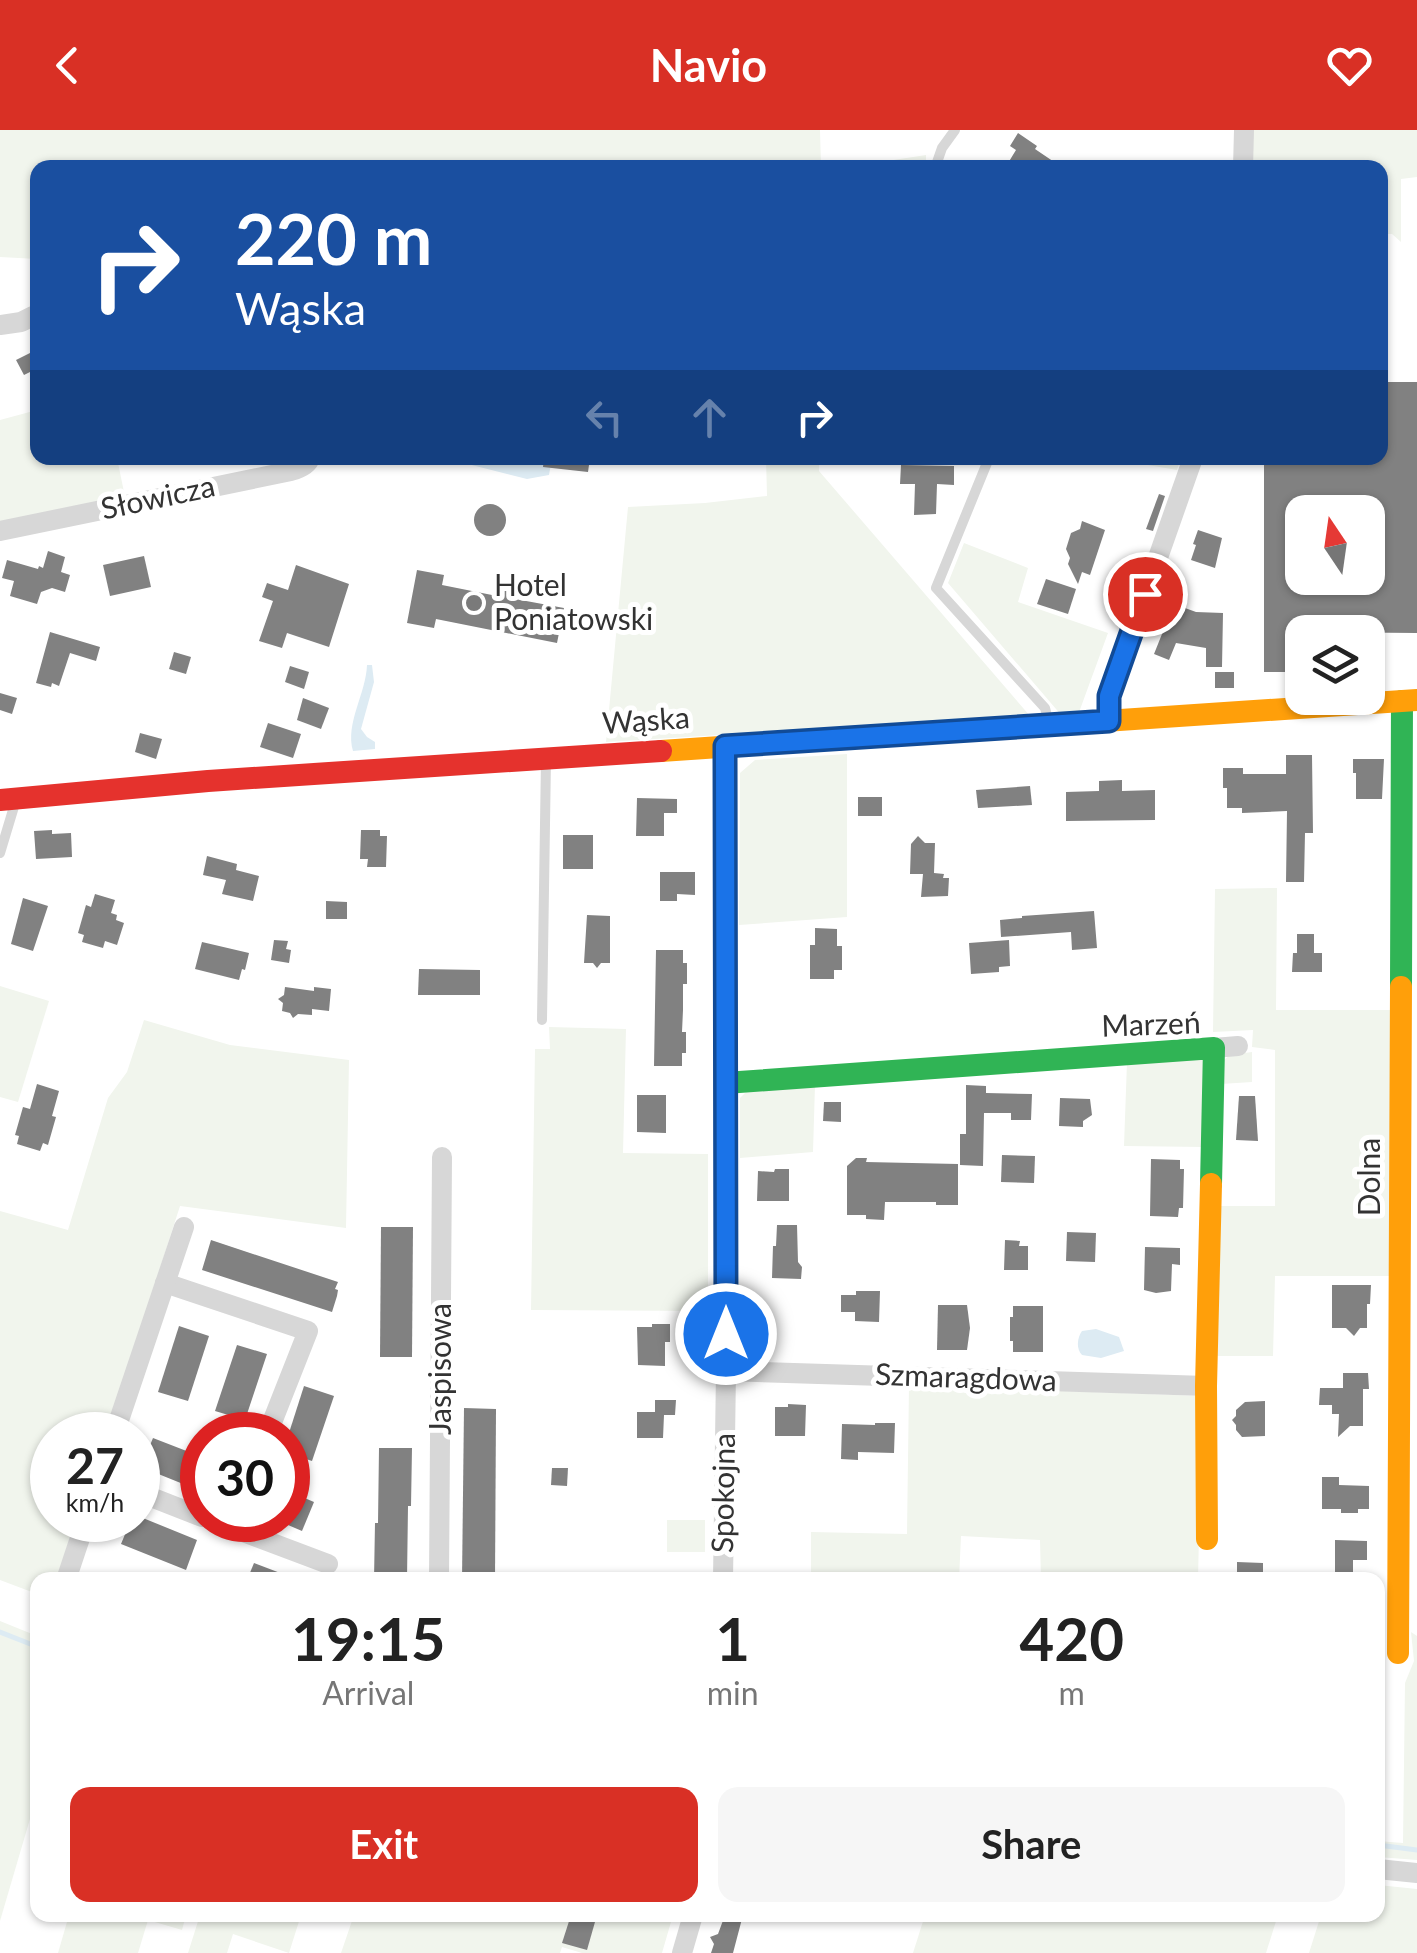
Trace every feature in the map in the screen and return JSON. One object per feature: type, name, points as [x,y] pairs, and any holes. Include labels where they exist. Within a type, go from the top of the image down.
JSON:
[{"type":"street","points":[[1243,160],[1244,130]]},
{"type":"street","points":[[0,324],[30,318]]},
{"type":"street","name":"Słowicza","points":[[0,531],[291,471],[304,465]]},
{"type":"street","points":[[1109,721],[1109,696],[1191,465]]},
{"type":"street","name":"Wąska","points":[[8,800],[208,782],[1409,700]]},
{"type":"street","name":"Dolna","points":[[1398,1653],[1409,700]]},
{"type":"street","name":"Spokojna","points":[[723,1572],[725,746]]},
{"type":"street","points":[[1214,1048],[1238,1046]]},
{"type":"street","name":"Marzeń","points":[[725,1084],[1214,1048],[1206,1386],[1207,1539]]},
{"type":"street","name":"Jaspisowa","points":[[439,1572],[442,1157]]},
{"type":"street","points":[[122,1412],[184,1227]]},
{"type":"street","points":[[165,1283],[308,1331],[276,1412]]},
{"type":"street","name":"Szmaragdowa","points":[[726,1370],[1206,1386]]},
{"type":"street","points":[[69,1572],[79,1542]]},
{"type":"street","points":[[270,1542],[328,1564]]},
{"type":"street","points":[[1385,1870],[1417,1872]]},
{"type":"street","points":[[682,1953],[691,1922]]},
{"type":"lane","points":[[937,160],[955,130]]},
{"type":"lane","points":[[986,465],[936,588],[1045,708],[1049,724]]},
{"type":"lane","points":[[542,1020],[546,758]]},
{"type":"lane","points":[[0,853],[8,800]]},
{"type":"shaded area","points":[[0,130],[820,130],[821,160],[30,160],[30,259],[0,257]]},
{"type":"shaded area","points":[[1251,130],[1417,130],[1417,177],[1401,179],[1401,242],[1388,234],[1388,160],[1250,160]]},
{"type":"shaded area","points":[[926,155],[926,160],[894,160]]},
{"type":"shaded area","points":[[30,412],[30,465],[118,465],[125,497],[0,524],[0,420]]},
{"type":"shaded area","points":[[472,465],[551,465],[549,475],[527,479]]},
{"type":"shaded area","points":[[766,465],[819,465],[819,471],[1030,716],[606,742],[628,507],[767,496]]},
{"type":"shaded area","points":[[1148,465],[1179,465],[1177,470]]},
{"type":"shaded area","points":[[964,543],[1028,568],[1018,602],[1108,633],[1078,715],[1062,716],[948,583]]},
{"type":"shaded area","points":[[367,665],[372,665],[374,682],[361,729],[375,742],[375,749],[353,751],[352,730]]},
{"type":"shaded area","points":[[847,754],[847,917],[739,925],[740,773],[755,760]]},
{"type":"shaded area","points":[[1277,888],[1276,1010],[1395,1010],[1390,1276],[1275,1276],[1273,1356],[1217,1356],[1219,1206],[1275,1206],[1275,1050],[1252,1047],[1253,1030],[1213,1032],[1215,889]]},
{"type":"shaded area","points":[[0,986],[49,1001],[18,1102],[0,1097]]},
{"type":"shaded area","points":[[144,1020],[230,1045],[349,1060],[346,1228],[180,1206],[113,1412],[30,1412],[30,1542],[71,1542],[61,1572],[30,1572],[30,1591],[0,1580],[0,1211],[68,1230],[108,1098],[127,1072]]},
{"type":"shaded area","points":[[549,1027],[626,1029],[623,1153],[708,1154],[708,1311],[531,1310],[535,1049],[550,1049]]},
{"type":"shaded area","points":[[1252,1052],[1252,1082],[1221,1084],[1224,1060],[1230,1055]]},
{"type":"shaded area","points":[[1204,1057],[1204,1147],[1124,1146],[1127,1062]]},
{"type":"shaded area","points":[[815,1085],[813,1152],[740,1158],[740,1098],[748,1090]]},
{"type":"shaded area","points":[[1096,1329],[1119,1337],[1124,1351],[1101,1358],[1082,1355],[1078,1347],[1080,1334]]},
{"type":"shaded area","points":[[909,1385],[932,1386],[936,1391],[946,1392],[950,1387],[1202,1396],[1198,1572],[1041,1572],[1040,1540],[961,1536],[959,1572],[811,1572],[811,1532],[907,1534]]},
{"type":"shaded area","points":[[667,1520],[705,1520],[705,1552],[667,1552]]},
{"type":"shaded area","points":[[0,1621],[30,1633],[30,1819],[0,1921]]},
{"type":"shaded area","points":[[1411,1632],[1417,1636],[1417,1860],[1385,1858],[1385,1842],[1403,1843],[1405,1683],[1414,1661]]},
{"type":"shaded area","points":[[1385,1886],[1417,1889],[1417,1953],[1309,1953],[1319,1922],[1385,1922]]},
{"type":"shaded area","points":[[67,1922],[147,1922],[138,1953],[58,1953]]},
{"type":"shaded area","points":[[155,1922],[184,1922],[182,1930]]},
{"type":"shaded area","points":[[198,1922],[299,1922],[289,1953],[233,1934],[227,1953],[188,1953]]},
{"type":"shaded area","points":[[352,1922],[671,1922],[662,1953],[582,1953],[562,1947],[560,1953],[341,1953]]},
{"type":"shaded area","points":[[923,1922],[1276,1922],[1266,1953],[913,1953]]},
{"type":"building","points":[[1018,133],[1051,160],[1010,160],[1016,150],[1010,146]]},
{"type":"building","points":[[30,353],[30,372],[24,375],[16,360]]},
{"type":"building","points":[[1388,382],[1417,382],[1417,633],[1385,633],[1385,615],[1285,615],[1285,672],[1264,672],[1264,465],[1388,465]]},
{"type":"building","points":[[543,465],[589,465],[588,472]]},
{"type":"building","points":[[901,465],[954,466],[954,485],[937,484],[936,514],[914,515],[915,484],[900,484]]},
{"type":"building","points":[[1159,494],[1165,496],[1153,531],[1146,529]]},
{"type":"building","points":[[490,504],[501,509],[506,520],[501,531],[490,536],[479,531],[474,520],[479,509]]},
{"type":"building","points":[[1082,521],[1105,530],[1090,575],[1082,572],[1078,584],[1066,549],[1071,533],[1080,529]]},
{"type":"building","points":[[1198,530],[1222,538],[1215,568],[1191,560]]},
{"type":"building","points":[[48,551],[65,557],[61,572],[70,575],[65,592],[52,588],[41,592],[37,604],[10,596],[14,581],[2,578],[7,560],[43,568]]},
{"type":"building","points":[[144,556],[151,587],[110,596],[103,565]]},
{"type":"building","points":[[296,565],[349,584],[329,647],[287,633],[282,648],[259,641],[273,601],[262,597],[267,583],[288,590]]},
{"type":"building","name":"Hotel Poniatowski","points":[[417,570],[444,575],[442,585],[492,595],[499,581],[512,584],[510,598],[564,608],[557,643],[436,619],[434,628],[407,623]]},
{"type":"building","points":[[1046,579],[1076,589],[1068,614],[1037,604]]},
{"type":"building","points":[[1174,604],[1196,612],[1223,613],[1222,667],[1206,667],[1206,648],[1176,643],[1169,660],[1154,654]]},
{"type":"building","points":[[50,632],[100,647],[96,661],[70,653],[59,686],[52,683],[51,687],[36,683]]},
{"type":"building","points":[[174,652],[191,657],[186,674],[169,669]]},
{"type":"building","points":[[290,666],[309,672],[304,689],[285,682]]},
{"type":"building","points":[[1215,672],[1234,672],[1234,688],[1215,688]]},
{"type":"building","points":[[0,693],[17,698],[12,714],[0,710]]},
{"type":"building","points":[[303,698],[329,708],[321,729],[297,720]]},
{"type":"building","points":[[268,723],[301,734],[293,758],[260,747]]},
{"type":"building","points":[[140,733],[162,739],[156,759],[135,752]]},
{"type":"building","points":[[1286,755],[1312,755],[1313,833],[1305,833],[1304,882],[1286,882],[1287,811],[1242,813],[1242,808],[1227,808],[1227,788],[1223,788],[1223,768],[1243,768],[1243,774],[1286,774]]},
{"type":"building","points":[[1353,759],[1384,759],[1382,799],[1356,799]]},
{"type":"building","points":[[1122,780],[1122,791],[1155,790],[1155,820],[1066,821],[1066,792],[1099,791],[1099,781]]},
{"type":"building","points":[[1030,786],[1032,805],[978,808],[976,790]]},
{"type":"building","points":[[858,797],[882,797],[882,816],[858,816]]},
{"type":"building","points":[[637,798],[677,799],[677,813],[664,813],[664,836],[636,836]]},
{"type":"building","points":[[52,830],[52,834],[71,833],[72,857],[36,859],[34,831]]},
{"type":"building","points":[[361,830],[380,830],[380,836],[387,836],[386,867],[367,867],[368,859],[360,859]]},
{"type":"building","points":[[563,835],[593,835],[593,869],[563,869]]},
{"type":"building","points":[[918,836],[925,843],[935,843],[934,873],[949,878],[948,896],[921,897],[923,874],[910,874],[911,844]]},
{"type":"building","points":[[207,856],[237,864],[236,870],[259,876],[253,901],[222,894],[226,880],[203,875]]},
{"type":"building","points":[[660,872],[695,872],[695,895],[677,894],[677,901],[660,901]]},
{"type":"building","points":[[95,894],[115,900],[111,913],[124,923],[117,945],[105,941],[103,948],[82,942],[84,935],[78,933],[86,905],[91,907]]},
{"type":"building","points":[[23,898],[48,906],[33,951],[11,944]]},
{"type":"building","points":[[326,901],[347,902],[347,919],[326,919]]},
{"type":"building","points":[[1094,911],[1097,948],[1072,950],[1071,932],[1001,937],[1000,920]]},
{"type":"building","points":[[587,915],[610,916],[610,963],[601,963],[597,968],[593,963],[584,963]]},
{"type":"building","points":[[815,928],[837,929],[842,970],[834,970],[834,979],[810,979],[810,945],[815,945]]},
{"type":"building","points":[[1297,934],[1314,934],[1314,953],[1322,953],[1322,972],[1292,972]]},
{"type":"building","points":[[274,940],[288,941],[289,963],[271,960]]},
{"type":"building","points":[[1009,940],[1010,966],[999,967],[999,972],[971,974],[969,943]]},
{"type":"building","points":[[202,942],[249,953],[239,980],[195,969]]},
{"type":"building","points":[[656,950],[683,950],[683,963],[687,963],[682,1032],[686,1032],[686,1053],[682,1053],[682,1066],[654,1066]]},
{"type":"building","points":[[419,969],[480,970],[480,995],[418,995]]},
{"type":"building","points":[[285,987],[331,989],[329,1011],[312,1009],[312,1015],[298,1014],[293,1018],[282,1011],[283,1003],[278,999],[284,995]]},
{"type":"building","points":[[37,1084],[59,1091],[48,1145],[43,1143],[40,1151],[17,1144],[19,1136],[15,1135],[23,1107],[30,1109]]},
{"type":"building","points":[[966,1085],[986,1086],[986,1093],[1032,1094],[1031,1120],[1011,1120],[1011,1113],[984,1113],[983,1166],[960,1165],[960,1134],[966,1134]]},
{"type":"building","points":[[637,1095],[666,1095],[666,1133],[637,1132]]},
{"type":"building","points":[[1239,1096],[1255,1096],[1258,1141],[1236,1140]]},
{"type":"building","points":[[1060,1098],[1090,1099],[1092,1115],[1083,1121],[1083,1127],[1059,1126]]},
{"type":"building","points":[[824,1102],[841,1102],[841,1122],[823,1121]]},
{"type":"building","points":[[1002,1155],[1035,1156],[1034,1183],[1001,1182]]},
{"type":"building","points":[[856,1158],[867,1158],[866,1162],[958,1164],[958,1205],[885,1202],[884,1220],[847,1215],[847,1166]]},
{"type":"building","points":[[1151,1159],[1180,1160],[1180,1169],[1184,1169],[1183,1208],[1179,1208],[1178,1217],[1150,1216]]},
{"type":"building","points":[[789,1169],[789,1201],[757,1201],[758,1171]]},
{"type":"building","points":[[777,1225],[797,1225],[801,1279],[772,1278]]},
{"type":"building","points":[[381,1227],[413,1227],[412,1357],[380,1357]]},
{"type":"building","points":[[1067,1232],[1096,1233],[1095,1262],[1066,1261]]},
{"type":"building","points":[[211,1240],[338,1282],[332,1312],[202,1270]]},
{"type":"building","points":[[1005,1240],[1028,1246],[1028,1270],[1004,1270]]},
{"type":"building","points":[[1145,1247],[1180,1248],[1180,1265],[1172,1264],[1171,1291],[1144,1290]]},
{"type":"building","points":[[1332,1285],[1371,1285],[1367,1328],[1360,1328],[1354,1336],[1346,1328],[1332,1328]]},
{"type":"building","points":[[856,1291],[880,1291],[879,1322],[855,1321],[855,1312],[841,1312],[841,1295],[856,1295]]},
{"type":"building","points":[[938,1305],[967,1305],[967,1350],[937,1350]]},
{"type":"building","points":[[1013,1306],[1043,1306],[1043,1352],[1013,1352]]},
{"type":"building","points":[[670,1324],[665,1366],[638,1365],[637,1327]]},
{"type":"building","points":[[179,1326],[209,1336],[188,1401],[158,1392]]},
{"type":"building","points":[[237,1345],[267,1354],[248,1412],[215,1411]]},
{"type":"building","points":[[1343,1373],[1368,1373],[1369,1389],[1363,1389],[1363,1426],[1350,1426],[1338,1437],[1339,1414],[1332,1414],[1332,1405],[1319,1405],[1320,1388],[1343,1388]]},
{"type":"building","points":[[304,1386],[334,1396],[312,1461],[310,1412],[296,1412]]},
{"type":"building","points":[[655,1400],[676,1400],[675,1415],[664,1415],[663,1438],[637,1438],[637,1412],[655,1412]]},
{"type":"building","points":[[1265,1401],[1265,1436],[1242,1437],[1232,1420],[1236,1410],[1245,1402]]},
{"type":"building","points":[[806,1405],[805,1436],[775,1436],[775,1407]]},
{"type":"building","points":[[464,1408],[496,1409],[495,1572],[462,1572]]},
{"type":"building","points":[[895,1423],[894,1453],[858,1452],[858,1460],[841,1459],[842,1424]]},
{"type":"building","points":[[160,1441],[180,1448],[180,1483],[160,1475]]},
{"type":"building","points":[[379,1448],[412,1448],[407,1572],[374,1572]]},
{"type":"building","points":[[552,1468],[568,1468],[567,1486],[551,1485]]},
{"type":"building","points":[[1322,1477],[1339,1477],[1339,1485],[1369,1486],[1369,1509],[1341,1513],[1341,1509],[1322,1509]]},
{"type":"building","points":[[160,1525],[180,1533],[180,1542],[196,1542],[186,1570],[121,1544],[160,1542]]},
{"type":"building","points":[[1335,1540],[1367,1541],[1367,1560],[1353,1560],[1353,1572],[1335,1572]]},
{"type":"building","points":[[1237,1562],[1263,1563],[1263,1572],[1237,1572]]},
{"type":"building","points":[[254,1563],[278,1572],[250,1572]]},
{"type":"building","points":[[569,1922],[595,1922],[587,1950],[562,1943]]},
{"type":"building","points":[[722,1922],[741,1922],[733,1953],[711,1953],[714,1944],[710,1937],[718,1934]]},
{"type":"waterway","points":[[0,1632],[30,1644]]},
{"type":"waterway","points":[[1385,1846],[1417,1850]]},
{"type":"traffic: fast","points":[[1401,987],[1402,701]]},
{"type":"traffic: fast","points":[[725,1083],[1214,1048],[1211,1184]]},
{"type":"traffic: slow","points":[[661,751],[1417,700]]},
{"type":"traffic: slow","points":[[1398,1653],[1401,987]]},
{"type":"traffic: slow","points":[[1207,1539],[1211,1184]]},
{"type":"traffic: jam","points":[[0,800],[208,781],[661,751]]},
{"type":"place","name":"Hotel Poniatowski","points":[[474,603]]},
{"type":"route","points":[[726,1334],[725,746],[1109,721],[1109,696],[1145,594]]}]
